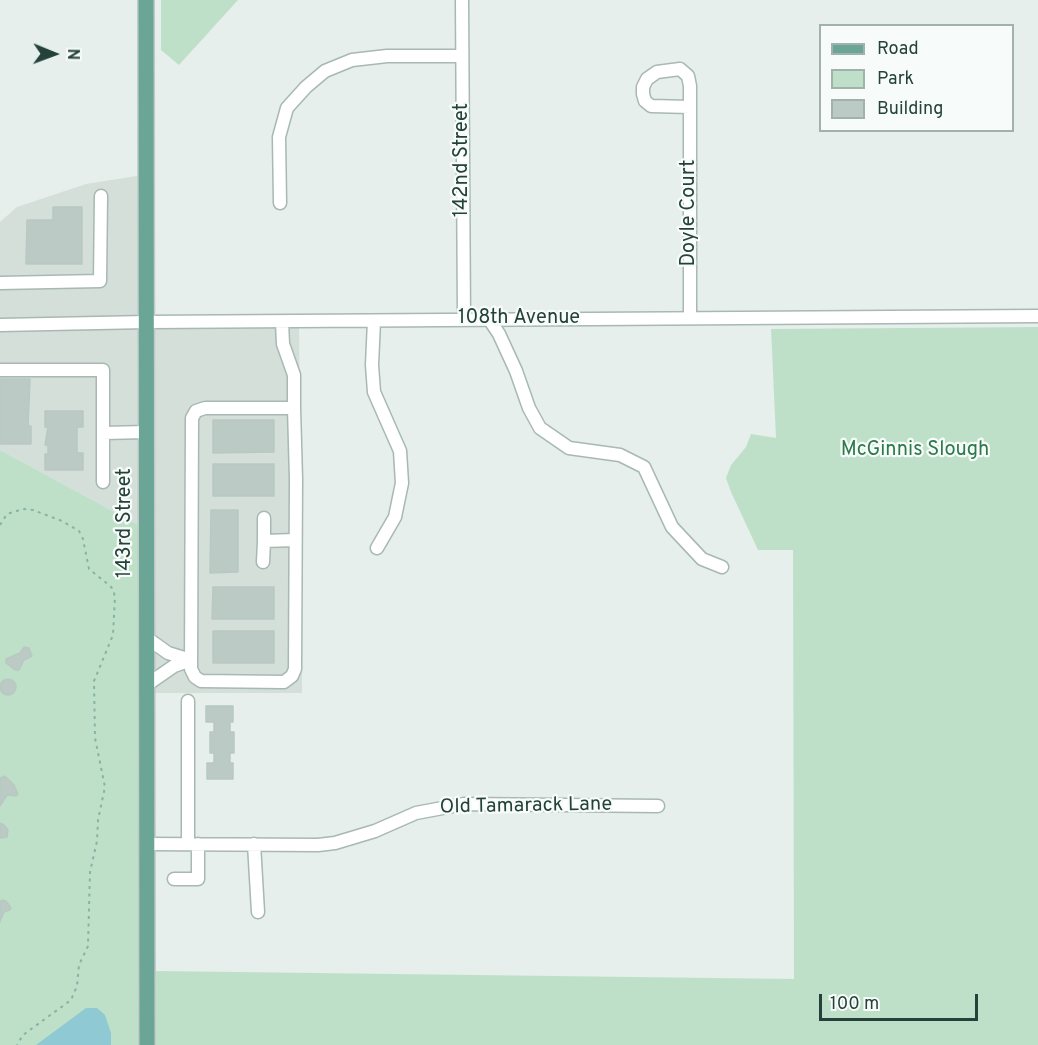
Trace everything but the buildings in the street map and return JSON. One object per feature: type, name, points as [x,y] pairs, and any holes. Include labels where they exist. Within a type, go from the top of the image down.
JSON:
[{"type":"main road","name":"143rd Street","points":[[146,0],[147,1045]]},
{"type":"street","name":"142nd Street","points":[[462,0],[464,320]]},
{"type":"street","points":[[280,203],[279,137],[287,108],[325,70],[352,60],[375,57],[462,56]]},
{"type":"street","name":"Doyle Court","points":[[690,107],[690,318]]},
{"type":"street","points":[[0,283],[100,281],[101,196]]},
{"type":"street","name":"108th Avenue","points":[[0,325],[1038,316]]},
{"type":"street","points":[[489,319],[516,371],[529,408],[540,428],[568,448],[620,455],[644,466],[672,527],[702,560],[722,567]]},
{"type":"street","points":[[374,321],[372,365],[374,392],[400,451],[402,483],[394,517],[377,548]]},
{"type":"street","points":[[282,322],[283,344],[294,375],[295,669],[292,676],[284,682],[201,681],[195,677],[191,669],[192,418],[196,411],[205,408],[294,408]]},
{"type":"street","points":[[0,370],[103,370],[103,482]]},
{"type":"street","points":[[103,433],[147,432]]},
{"type":"street","points":[[263,562],[264,518]]},
{"type":"street","points":[[264,541],[295,540]]},
{"type":"street","points":[[147,638],[168,653],[191,660]]},
{"type":"street","points":[[148,684],[174,666],[191,660]]},
{"type":"street","points":[[174,879],[198,879],[193,844],[188,701]]},
{"type":"street","name":"Old Tamarack Lane","points":[[148,844],[318,845],[375,831],[416,813],[455,805],[658,806]]},
{"type":"street","points":[[254,844],[258,912]]},
{"type":"path","points":[[0,525],[7,514],[23,509],[33,510],[62,521],[79,531],[83,538],[89,569],[113,589],[115,597],[113,635],[94,681],[95,738],[105,786],[90,872],[88,946],[79,965],[77,986],[71,1000],[23,1035],[17,1045]]},
{"type":"shaded area","points":[[143,175],[143,318],[0,321],[0,222],[17,207],[86,184]]},
{"type":"shaded area","points":[[150,325],[299,325],[302,693],[153,693]]},
{"type":"shaded area","points":[[143,326],[144,528],[0,450],[0,329]]},
{"type":"green space","points":[[161,0],[238,0],[179,65],[161,50]]},
{"type":"green space","name":"McGinnis Slough","points":[[1038,327],[1038,1045],[156,1045],[156,971],[794,979],[793,550],[758,550],[726,478],[731,465],[746,447],[751,434],[776,438],[771,329]]},
{"type":"green space","points":[[0,450],[144,528],[142,1045],[0,1045]]},
{"type":"water","points":[[86,1008],[97,1008],[105,1015],[111,1033],[111,1045],[36,1045]]}]
